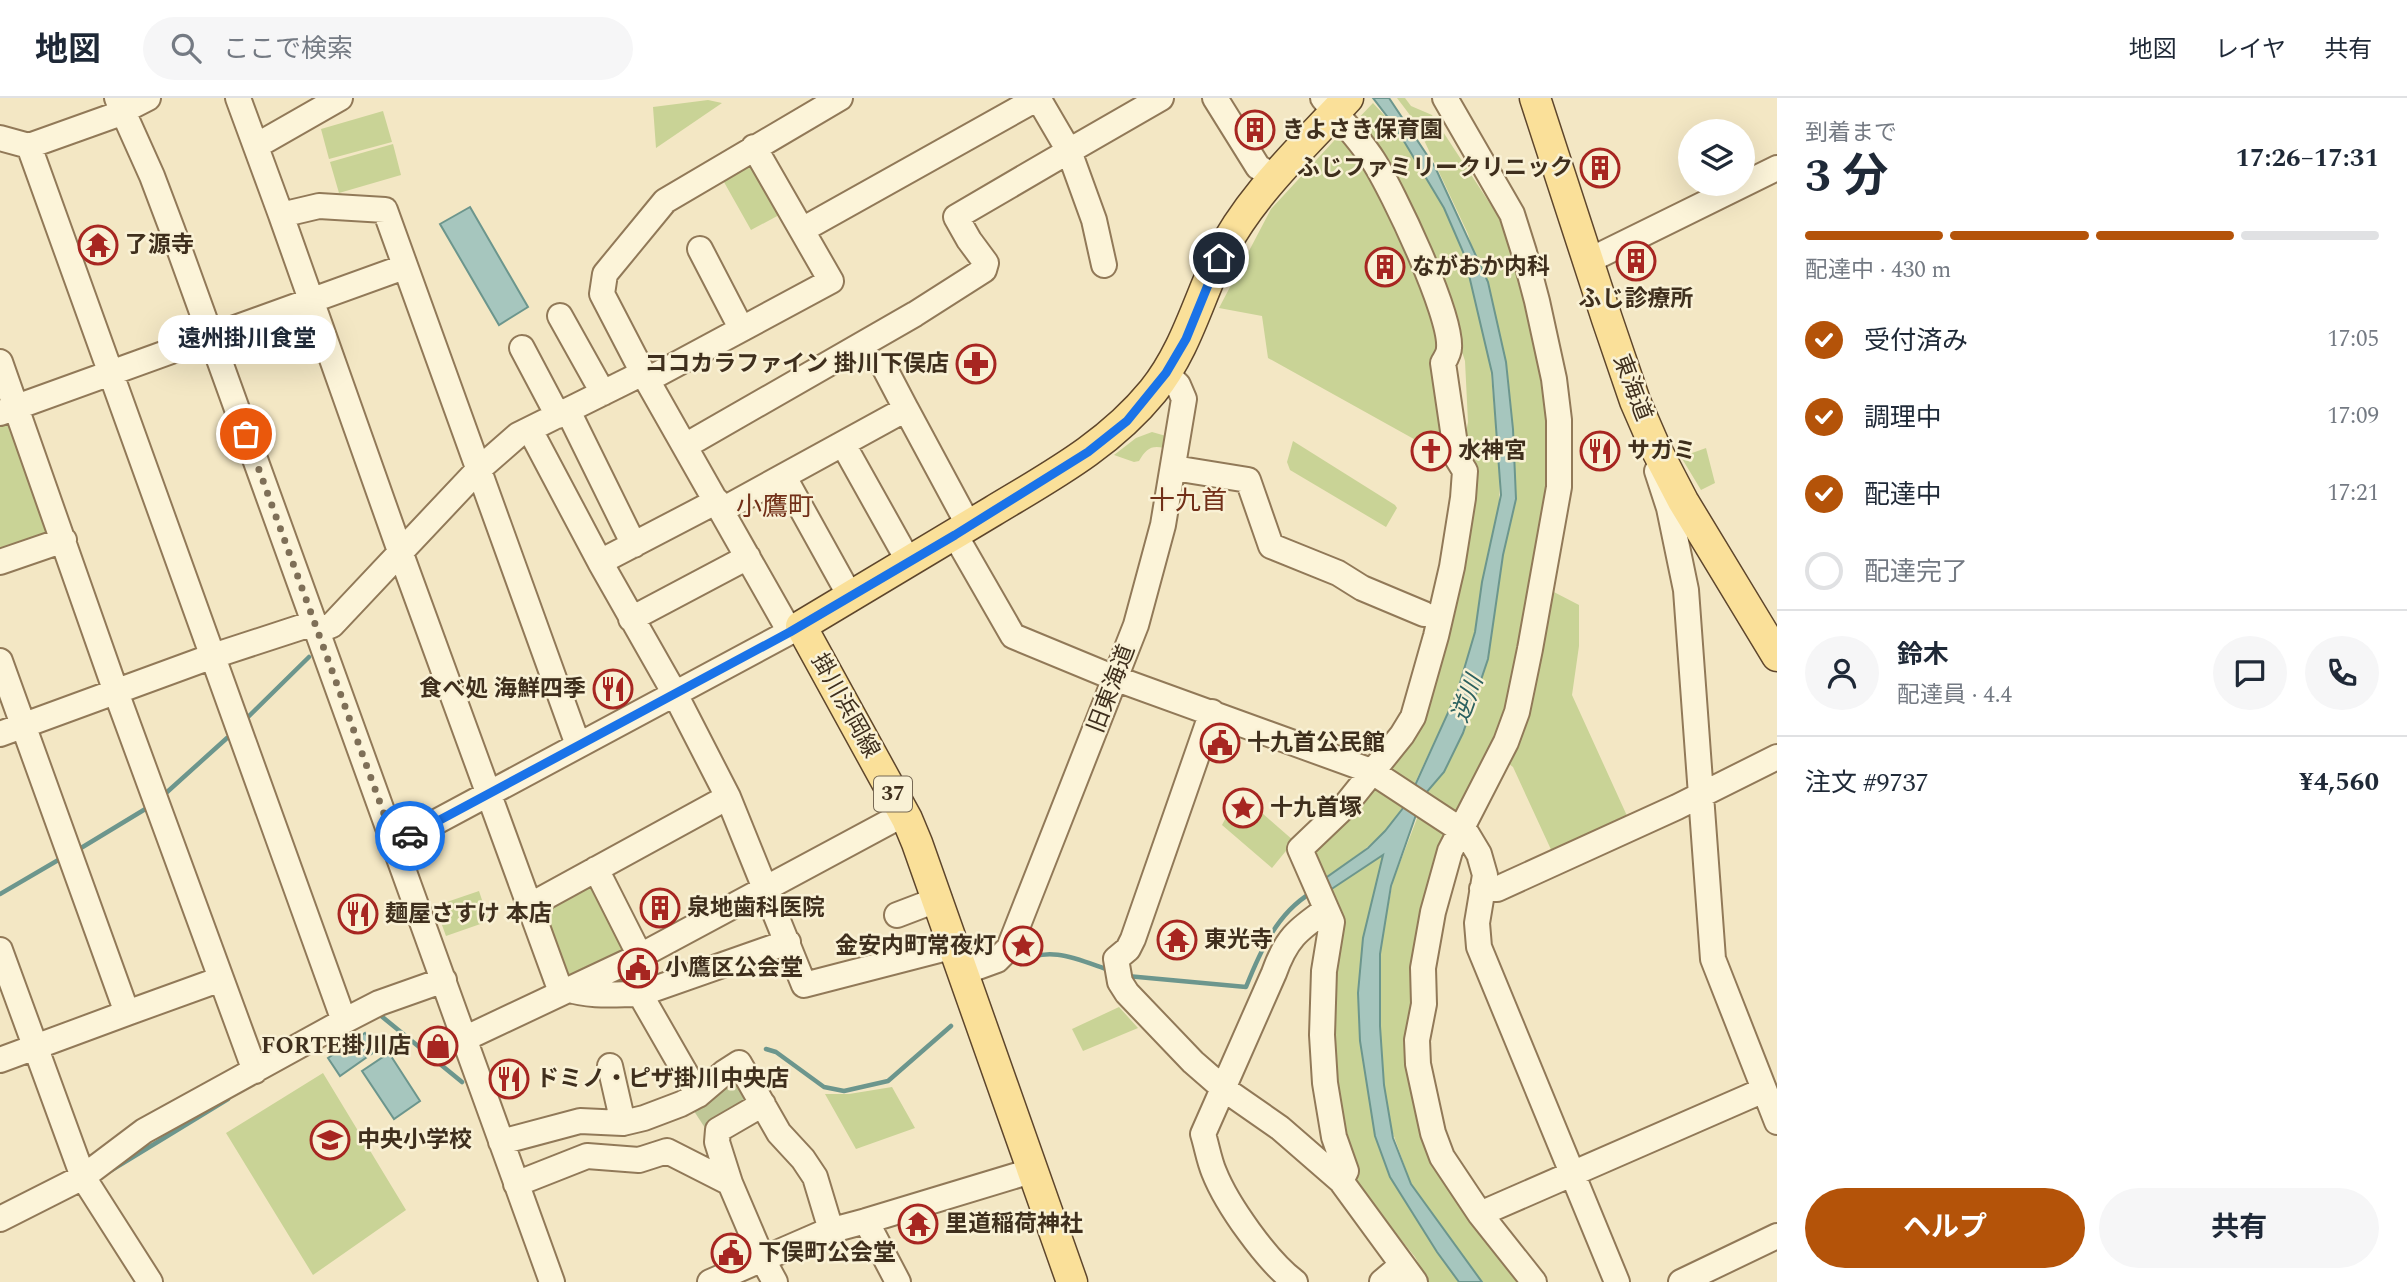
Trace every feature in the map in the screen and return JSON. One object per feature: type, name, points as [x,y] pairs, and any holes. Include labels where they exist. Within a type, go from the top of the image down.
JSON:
[{"type":"main road","name":"東海道","points":[[1535,98],[1635,401],[1683,501],[1777,656]]},
{"type":"main road","name":"掛川浜岡線","points":[[1072,1282],[1031,1171],[939,899],[904,814],[795,629],[962,530],[1104,441],[1127,421],[1166,373],[1186,339],[1219,258],[1240,224],[1336,104]]},
{"type":"street","points":[[0,138],[29,146],[121,104],[148,98]]},
{"type":"street","points":[[238,98],[528,906],[564,991]]},
{"type":"street","points":[[256,146],[340,98]]},
{"type":"street","points":[[395,844],[795,629],[748,557],[645,377],[602,294],[605,274],[665,201],[840,98]]},
{"type":"street","points":[[802,230],[1038,98],[1069,151],[1094,220],[1104,265]]},
{"type":"street","points":[[685,446],[915,314],[984,270],[986,263],[956,216],[1161,98]]},
{"type":"street","points":[[1215,98],[1258,167],[1275,177]]},
{"type":"street","points":[[1445,98],[1512,214],[1537,300],[1551,366],[1559,420],[1559,487],[1517,712],[1506,742],[1458,828],[1440,888],[1423,968],[1424,1004],[1417,1040],[1418,1064],[1433,1133],[1442,1157],[1480,1214],[1534,1282]]},
{"type":"street","points":[[121,104],[169,218],[552,1282]]},
{"type":"street","points":[[1336,104],[1373,160],[1398,206],[1435,293],[1450,350],[1443,363],[1457,458],[1465,471],[1452,567],[1418,701],[1402,735],[1373,773],[1344,807],[1300,849],[1332,922],[1324,971],[1322,1035],[1325,1083],[1332,1126],[1346,1171],[1342,1181]]},
{"type":"street","points":[[29,146],[344,1021]]},
{"type":"street","points":[[11,730],[213,656],[315,626],[332,625],[478,470],[518,435],[603,393],[645,377],[831,281],[754,148]]},
{"type":"street","points":[[1588,261],[1777,168]]},
{"type":"street","points":[[281,215],[319,205],[386,210],[404,267],[579,745]]},
{"type":"street","points":[[700,249],[741,328]]},
{"type":"street","points":[[8,410],[404,267]]},
{"type":"street","points":[[560,316],[603,393]]},
{"type":"street","points":[[522,348],[563,414],[634,545]]},
{"type":"street","points":[[0,362],[8,410],[64,540],[116,692],[254,1070]]},
{"type":"street","points":[[884,367],[1013,636],[1117,678],[1373,773],[1458,828],[1473,842],[1483,865],[1477,923],[1479,947],[1616,1282]]},
{"type":"street","name":"旧東海道","points":[[788,942],[804,985],[959,960],[998,960],[1009,948],[1117,678],[1152,575],[1174,468],[1184,399],[1178,385],[1166,373]]},
{"type":"street","points":[[1635,401],[1667,500],[1685,583],[1713,959],[1777,1122]]},
{"type":"street","points":[[600,562],[784,477],[906,409]]},
{"type":"street","points":[[530,430],[631,619],[675,694],[728,797],[788,942],[640,994],[600,995],[564,991]]},
{"type":"street","points":[[843,444],[909,562]]},
{"type":"street","points":[[1174,468],[1248,480],[1271,546],[1338,573],[1362,588],[1424,614]]},
{"type":"street","points":[[784,477],[850,596]]},
{"type":"street","points":[[0,562],[64,540]]},
{"type":"street","points":[[631,619],[748,557]]},
{"type":"street","points":[[1685,583],[1690,575],[1705,565],[1723,564]]},
{"type":"street","points":[[0,661],[11,730],[127,1013]]},
{"type":"street","points":[[1213,712],[1133,939],[1128,949],[1116,959],[1118,974],[1127,993],[1193,1062],[1224,1089],[1280,1128],[1342,1181],[1408,1273],[1382,1282]]},
{"type":"street","points":[[1482,889],[1497,889],[1677,807],[1777,757]]},
{"type":"street","points":[[528,906],[728,797]]},
{"type":"street","points":[[464,1039],[640,956],[904,814]]},
{"type":"street","points":[[596,869],[640,956]]},
{"type":"street","points":[[1295,1282],[1279,1270],[1231,1203],[1214,1172],[1203,1135],[1282,950],[1305,924],[1320,896]]},
{"type":"street","points":[[897,915],[939,899]]},
{"type":"street","points":[[0,950],[83,1177],[150,1282]]},
{"type":"street","points":[[0,1060],[221,979]]},
{"type":"street","points":[[0,1219],[83,1177],[144,1131],[344,1021],[379,1003],[444,980]]},
{"type":"street","points":[[640,994],[698,1095]]},
{"type":"street","points":[[501,1142],[580,1121],[624,1123],[644,1118],[698,1095],[739,1063],[779,1133],[803,1159],[815,1177],[831,1230]]},
{"type":"street","points":[[610,1066],[624,1123]]},
{"type":"street","points":[[1480,1214],[1764,1090]]},
{"type":"street","points":[[763,1104],[718,1130],[717,1142],[730,1183],[775,1282]]},
{"type":"street","points":[[516,1184],[587,1156],[639,1160],[667,1151],[730,1183]]},
{"type":"street","points":[[709,1282],[831,1230],[1031,1171]]},
{"type":"street","points":[[866,1221],[898,1282]]},
{"type":"street","points":[[1681,1282],[1777,1236]]},
{"type":"green space","points":[[1397,98],[1405,98],[1411,106],[1432,115],[1502,222],[1535,305],[1553,464],[1525,657],[1413,965],[1429,1137],[1526,1282],[1482,1282],[1411,1184],[1390,1125],[1381,1064],[1381,945],[1393,881],[1425,794],[1444,772],[1463,733],[1488,659],[1516,455],[1507,367],[1468,234],[1416,123]]},
{"type":"green space","points":[[708,100],[722,103],[656,148],[653,107]]},
{"type":"green space","points":[[1373,103],[1396,128],[1418,164],[1444,208],[1464,254],[1490,364],[1500,474],[1499,504],[1482,582],[1475,632],[1457,693],[1412,789],[1382,767],[1409,735],[1468,422],[1465,361],[1453,324],[1354,123]]},
{"type":"green space","points":[[383,111],[392,142],[329,159],[321,129]]},
{"type":"green space","points":[[1343,131],[1367,160],[1431,288],[1457,463],[1268,358],[1262,316],[1219,308],[1271,209]]},
{"type":"green space","points":[[393,144],[401,175],[339,193],[330,162]]},
{"type":"green space","points":[[752,155],[781,214],[751,230],[720,175]]},
{"type":"green space","points":[[0,419],[10,422],[49,537],[0,554]]},
{"type":"green space","points":[[1152,432],[1166,436],[1164,448],[1149,449],[1139,461],[1134,462],[1114,455],[1136,438]]},
{"type":"green space","points":[[1293,441],[1395,505],[1397,508],[1386,527],[1290,470],[1287,462]]},
{"type":"green space","points":[[1706,448],[1715,483],[1701,490],[1681,457]]},
{"type":"green space","points":[[1550,590],[1579,605],[1579,646],[1572,695],[1628,818],[1554,856],[1513,767],[1504,760],[1547,631]]},
{"type":"green space","points":[[1375,781],[1406,804],[1385,831],[1320,882],[1309,848]]},
{"type":"green space","points":[[1239,793],[1294,841],[1272,868],[1222,825]]},
{"type":"green space","points":[[1383,855],[1362,951],[1358,993],[1379,1149],[1437,1252],[1459,1282],[1429,1282],[1415,1257],[1360,1189],[1341,1139],[1324,894]]},
{"type":"green space","points":[[591,879],[631,948],[568,981],[539,912]]},
{"type":"green space","points":[[479,891],[489,921],[446,936],[435,906]]},
{"type":"green space","points":[[1119,1007],[1138,1028],[1083,1051],[1072,1029]]},
{"type":"green space","points":[[738,1069],[759,1104],[709,1134],[690,1105]]},
{"type":"green space","points":[[323,1073],[406,1210],[313,1275],[226,1133]]},
{"type":"green space","points":[[892,1087],[915,1128],[856,1149],[825,1094],[849,1094]]},
{"type":"water","name":"逆川","points":[[1373,98],[1389,98],[1435,167],[1488,282],[1506,362],[1513,429],[1516,499],[1503,555],[1488,659],[1463,733],[1444,772],[1425,794],[1417,812],[1391,886],[1380,954],[1380,1026],[1384,1085],[1393,1138],[1411,1184],[1482,1282],[1459,1282],[1437,1252],[1390,1177],[1375,1136],[1360,1041],[1358,993],[1363,938],[1383,855],[1324,894],[1320,882],[1368,848],[1407,803],[1457,693],[1475,632],[1482,582],[1501,495],[1492,373],[1464,254],[1444,208],[1396,128]]},
{"type":"water","points":[[470,207],[528,307],[499,325],[440,224]]},
{"type":"water","points":[[365,1033],[377,1050],[340,1076],[328,1058]]},
{"type":"water","points":[[389,1053],[420,1101],[394,1119],[362,1071]]},
{"type":"waterway","points":[[245,720],[309,657]]},
{"type":"waterway","points":[[166,793],[227,738]]},
{"type":"waterway","points":[[81,848],[147,808]]},
{"type":"waterway","points":[[0,894],[60,859]]},
{"type":"waterway","points":[[1127,976],[1246,987],[1257,960],[1279,922],[1299,901],[1311,893]]},
{"type":"waterway","points":[[1021,964],[1031,958],[1053,954],[1109,970]]},
{"type":"waterway","points":[[375,1016],[380,1015],[462,1082]]},
{"type":"waterway","points":[[766,1049],[776,1052],[824,1087],[844,1091],[888,1081],[951,1026]]},
{"type":"waterway","points":[[110,1171],[228,1099]]},
{"type":"way so far","points":[[246,434],[395,844],[410,836]]},
{"type":"place","name":"きよさき保育園","points":[[1255,130]]},
{"type":"place","name":"ふじファミリークリニック","points":[[1600,168]]},
{"type":"place","name":"了源寺","points":[[98,245]]},
{"type":"place","name":"ふじ診療所","points":[[1636,261]]},
{"type":"place","name":"ながおか内科","points":[[1385,267]]},
{"type":"place","name":"ココカラファイン 掛川下俣店","points":[[976,364]]},
{"type":"place","name":"遠州掛川食堂","points":[[246,434]]},
{"type":"place","name":"水神宮","points":[[1431,451]]},
{"type":"place","name":"サガミ","points":[[1600,451]]},
{"type":"place","name":"食べ処 海鮮四季","points":[[613,689]]},
{"type":"place","name":"十九首公民館","points":[[1220,743]]},
{"type":"place","name":"十九首塚","points":[[1243,808]]},
{"type":"place","name":"泉地歯科医院","points":[[660,908]]},
{"type":"place","name":"麺屋さすけ 本店","points":[[358,914]]},
{"type":"place","name":"東光寺","points":[[1177,940]]},
{"type":"place","name":"金安内町常夜灯","points":[[1023,946]]},
{"type":"place","name":"小鷹区公会堂","points":[[638,968]]},
{"type":"place","name":"FORTE掛川店","points":[[438,1046]]},
{"type":"place","name":"ドミノ・ピザ掛川中央店","points":[[509,1079]]},
{"type":"place","name":"中央小学校","points":[[330,1140]]},
{"type":"place","name":"里道稲荷神社","points":[[918,1224]]},
{"type":"place","name":"下俣町公会堂","points":[[731,1253]]},
{"type":"district","name":"十九首","points":[[1188,501]]},
{"type":"district","name":"小鷹町","points":[[775,507]]},
{"type":"route","points":[[410,836],[790,632],[955,535],[1104,441],[1127,421],[1166,373],[1186,339],[1219,258]]}]
